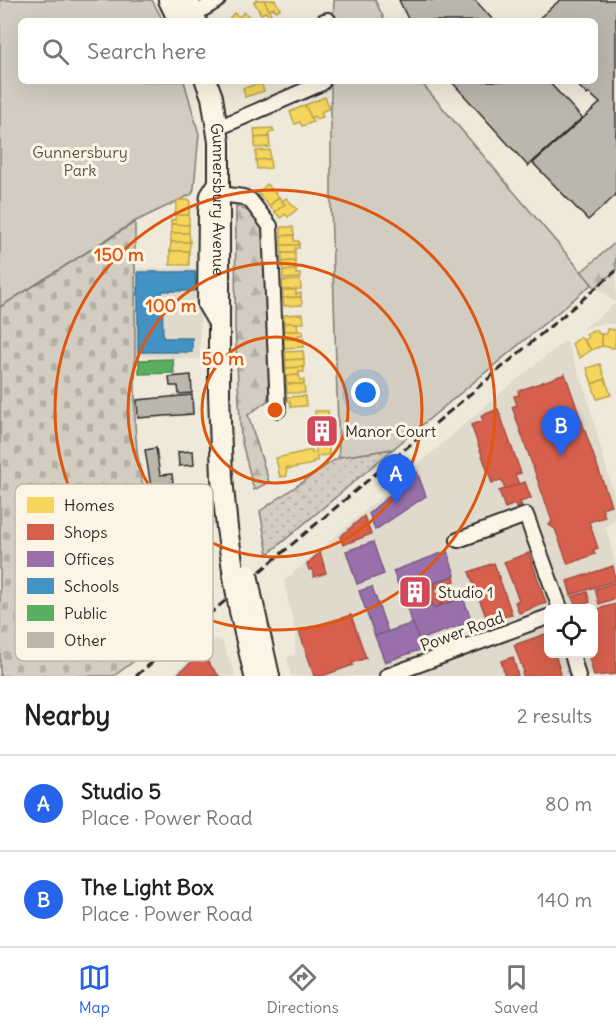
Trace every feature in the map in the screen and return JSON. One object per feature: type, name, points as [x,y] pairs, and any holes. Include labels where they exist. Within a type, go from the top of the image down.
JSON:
[{"type":"highway","points":[[169,0],[189,14]]},
{"type":"highway","name":"Gunnersbury Avenue","points":[[207,84],[212,97],[224,186],[231,432],[241,578]]},
{"type":"highway","name":"Gunnersbury Avenue","points":[[219,84],[227,124],[218,327],[222,478],[227,528],[241,578],[255,676]]},
{"type":"highway","name":"Gunnersbury Avenue","points":[[246,606],[269,676]]},
{"type":"street","points":[[189,14],[218,0]]},
{"type":"street","points":[[227,124],[317,84]]},
{"type":"street","points":[[224,186],[250,200],[270,226],[278,410]]},
{"type":"street","points":[[458,540],[526,515],[558,604]]},
{"type":"street","name":"Power Road","points":[[387,676],[544,619]]},
{"type":"street","points":[[573,658],[578,676]]},
{"type":"shaded area","points":[[616,264],[616,303],[592,284]]},
{"type":"shaded area","points":[[200,268],[200,359],[134,356],[134,269]]},
{"type":"shaded area","points":[[616,303],[616,324],[600,324],[583,329]]},
{"type":"shaded area","points":[[566,340],[584,386],[616,503],[616,517],[606,527],[616,567],[616,676],[291,676],[287,658],[295,654],[295,631],[284,581],[498,395]]},
{"type":"shaded area","points":[[213,641],[222,641],[236,676],[171,676],[189,661],[213,661]]},
{"type":"green space","name":"Gunnersbury Park","points":[[0,0],[152,0],[161,18],[18,18],[18,84],[185,84],[199,134],[192,194],[134,222],[0,307]]},
{"type":"green space","points":[[334,0],[375,0],[384,18],[333,18]]},
{"type":"green space","points":[[331,84],[423,84],[592,284],[393,449],[339,457],[331,206]]},
{"type":"green space","points":[[236,206],[251,212],[264,228],[271,387],[267,401],[248,415],[269,482],[254,490],[241,439],[235,326]]},
{"type":"green space","points":[[135,222],[135,424],[142,484],[15,484],[15,661],[134,661],[114,676],[0,676],[0,307]]},
{"type":"green space","points":[[616,242],[616,270],[595,288],[581,272]]},
{"type":"green space","points":[[393,449],[268,554],[260,511],[339,457]]},
{"type":"building: Homes","points":[[264,0],[271,14],[268,16],[266,12],[261,14],[254,2]]},
{"type":"building: Homes","points":[[264,0],[275,0],[280,9],[269,10]]},
{"type":"building: Homes","points":[[244,12],[250,17],[230,18],[234,13],[240,17]]},
{"type":"building: Homes","points":[[261,84],[264,91],[245,97],[243,88]]},
{"type":"building: Homes","points":[[325,97],[330,108],[321,112],[323,117],[311,118],[305,105]]},
{"type":"building: Homes","points":[[305,105],[313,122],[302,126],[300,122],[295,124],[290,112]]},
{"type":"building: Homes","points":[[273,128],[274,132],[269,133],[269,137],[255,138],[254,129]]},
{"type":"building: Homes","points":[[269,137],[270,147],[255,148],[255,138]]},
{"type":"building: Homes","points":[[270,150],[270,159],[256,160],[256,151]]},
{"type":"building: Homes","points":[[270,159],[271,168],[257,169],[256,160]]},
{"type":"building: Homes","points":[[267,184],[279,197],[269,206],[258,193]]},
{"type":"building: Homes","points":[[279,197],[285,204],[275,212],[269,206]]},
{"type":"building: Homes","points":[[286,198],[297,209],[288,217],[285,214],[281,218],[275,212],[285,204],[282,201]]},
{"type":"building: Homes","points":[[177,200],[190,200],[189,215],[175,215]]},
{"type":"building: Homes","points":[[175,215],[189,215],[189,225],[171,224],[171,220],[175,220]]},
{"type":"building: Homes","points":[[171,224],[189,225],[189,233],[171,233]]},
{"type":"building: Homes","points":[[281,227],[293,227],[294,235],[281,236]]},
{"type":"building: Homes","points":[[171,233],[189,233],[190,242],[171,242]]},
{"type":"building: Homes","points":[[294,235],[294,241],[299,241],[299,245],[281,245],[281,236]]},
{"type":"building: Homes","points":[[171,242],[190,242],[189,251],[170,251]]},
{"type":"building: Homes","points":[[281,245],[299,245],[299,248],[295,248],[295,253],[282,253]]},
{"type":"building: Homes","points":[[170,251],[189,251],[189,265],[170,265]]},
{"type":"building: Homes","points":[[282,253],[295,253],[295,261],[282,262]]},
{"type":"building: Homes","points":[[295,261],[296,270],[283,271],[282,262]]},
{"type":"building: Homes","points":[[296,270],[300,278],[283,279],[283,271]]},
{"type":"building: Homes","points":[[300,280],[301,289],[283,290],[282,281]]},
{"type":"building: Homes","points":[[283,290],[296,290],[296,294],[301,293],[301,297],[283,298]]},
{"type":"building: Homes","points":[[301,297],[302,305],[284,306],[283,298]]},
{"type":"building: Homes","points":[[303,314],[304,323],[284,323],[284,315]]},
{"type":"building: Homes","points":[[284,323],[297,323],[298,331],[284,331]]},
{"type":"building: Homes","points":[[607,329],[616,330],[615,348],[602,346],[601,334],[606,334]]},
{"type":"building: Homes","points":[[597,330],[601,334],[602,346],[591,350],[584,340],[588,338],[586,334]]},
{"type":"building: Homes","points":[[284,331],[303,331],[303,335],[298,335],[298,339],[284,339]]},
{"type":"building: Homes","points":[[581,337],[591,350],[580,358],[572,344]]},
{"type":"building: Homes","points":[[284,339],[304,339],[304,347],[284,348]]},
{"type":"building: Homes","points":[[303,351],[304,359],[286,360],[285,352]]},
{"type":"building: Homes","points":[[304,359],[304,367],[286,368],[286,360]]},
{"type":"building: Homes","points":[[600,364],[605,379],[592,384],[587,368]]},
{"type":"building: Homes","points":[[304,367],[304,372],[299,372],[299,375],[286,376],[286,368]]},
{"type":"building: Homes","points":[[299,375],[300,380],[304,380],[304,384],[287,384],[286,376]]},
{"type":"building: Homes","points":[[605,379],[611,395],[597,399],[592,384]]},
{"type":"building: Homes","points":[[287,384],[304,384],[305,393],[287,393]]},
{"type":"building: Homes","points":[[305,396],[306,406],[291,407],[290,401],[287,401],[287,397]]},
{"type":"building: Homes","name":"Manor Court","points":[[315,411],[328,411],[329,455],[317,456],[317,461],[313,461],[313,464],[288,469],[288,467],[286,468],[287,476],[280,477],[276,458],[312,450],[312,453],[316,453]]},
{"type":"building: Shops","points":[[565,374],[611,505],[602,508],[605,517],[589,522],[598,548],[593,550],[595,554],[568,564],[555,529],[549,525],[552,521],[512,407],[517,405],[514,396],[519,395],[518,391]]},
{"type":"building: Shops","points":[[498,409],[521,473],[515,475],[519,484],[505,489],[502,480],[492,483],[471,425],[483,421],[481,416]]},
{"type":"building: Shops","points":[[525,482],[531,498],[520,502],[522,506],[516,508],[515,504],[505,508],[499,491]]},
{"type":"building: Shops","points":[[364,516],[371,534],[343,545],[340,537]]},
{"type":"building: Shops","points":[[320,552],[326,573],[314,577],[312,569],[309,570],[307,564]]},
{"type":"building: Shops","points":[[529,553],[546,603],[519,613],[515,602],[519,600],[504,562]]},
{"type":"building: Shops","points":[[494,563],[512,614],[488,622],[469,572]]},
{"type":"building: Shops","points":[[613,566],[616,580],[571,595],[567,581]]},
{"type":"building: Shops","points":[[454,576],[455,581],[436,588],[434,583]]},
{"type":"building: Shops","points":[[616,582],[616,598],[599,604],[595,589]]},
{"type":"building: Shops","points":[[433,584],[441,606],[434,608],[426,586]]},
{"type":"building: Shops","points":[[587,592],[590,602],[575,604],[572,597]]},
{"type":"building: Shops","points":[[455,594],[457,600],[442,605],[440,599]]},
{"type":"building: Shops","points":[[616,604],[616,674],[594,676],[589,658],[598,658],[598,609]]},
{"type":"building: Shops","points":[[351,615],[366,658],[322,676],[314,676],[299,631]]},
{"type":"building: Shops","points":[[544,634],[544,658],[556,658],[561,674],[523,676],[524,672],[514,645]]},
{"type":"building: Shops","points":[[513,657],[518,676],[505,676],[501,661]]},
{"type":"building: Shops","points":[[193,661],[207,661],[219,676],[175,676]]},
{"type":"building: Offices","points":[[417,472],[426,496],[375,530],[369,513]]},
{"type":"building: Offices","points":[[373,542],[384,574],[357,584],[346,551]]},
{"type":"building: Offices","name":"Studio 1","points":[[447,551],[455,575],[426,586],[434,608],[463,598],[472,621],[419,640],[393,571]]},
{"type":"building: Offices","points":[[372,587],[388,632],[375,636],[359,591]]},
{"type":"building: Offices","points":[[413,623],[422,649],[385,662],[375,636]]},
{"type":"building: Schools","points":[[138,272],[195,272],[196,291],[162,291],[163,338],[192,338],[192,352],[138,352]]},
{"type":"building: Public","points":[[173,359],[174,373],[139,374],[139,360]]},
{"type":"building: Other","points":[[399,0],[475,0],[491,18],[408,18]]},
{"type":"building: Other","points":[[560,0],[616,0],[616,195],[588,220],[533,163],[600,103],[589,93],[587,95],[577,84],[598,84],[598,18],[539,18]]},
{"type":"building: Other","points":[[454,84],[551,84],[582,118],[528,166]]},
{"type":"building: Other","points":[[191,375],[192,393],[179,394],[178,386],[170,386],[169,377]]},
{"type":"building: Other","points":[[192,395],[193,414],[138,418],[137,400]]},
{"type":"building: Other","points":[[156,448],[160,475],[172,474],[173,483],[151,484],[145,450]]},
{"type":"building: Other","points":[[193,451],[194,465],[179,466],[178,452]]},
{"type":"railway","points":[[213,611],[616,271]]},
{"type":"railway","points":[[136,676],[154,661]]},
{"type":"place","name":"Manor Court","points":[[322,431]]},
{"type":"place","name":"The Light Box","points":[[561,456]]},
{"type":"place","name":"Studio 5","points":[[396,504]]},
{"type":"place","name":"Studio 1","points":[[415,592]]}]
